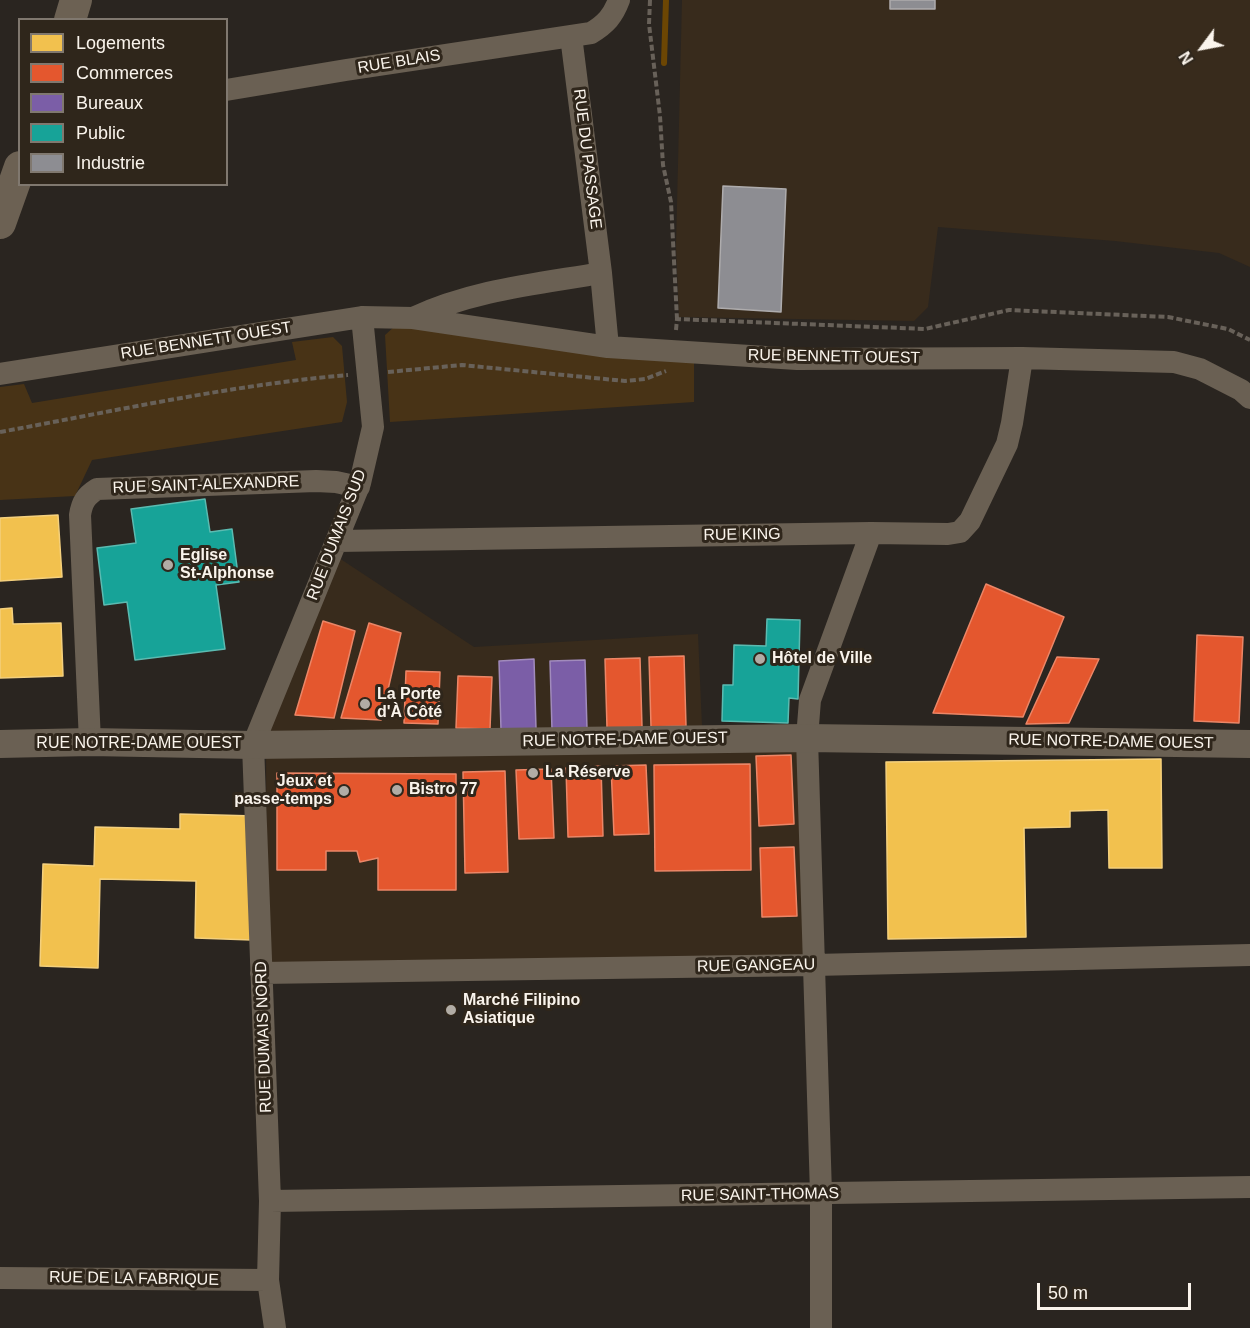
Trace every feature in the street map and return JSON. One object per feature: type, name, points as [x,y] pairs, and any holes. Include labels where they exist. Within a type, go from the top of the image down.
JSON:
[{"type":"main road","points":[[71,18],[76,0]]},
{"type":"main road","points":[[1,216],[18,172]]},
{"type":"street","points":[[571,36],[591,33],[604,26],[613,15],[619,0]]},
{"type":"street","name":"RUE BLAIS","points":[[228,90],[571,36]]},
{"type":"street","name":"RUE DU PASSAGE","points":[[571,36],[608,347]]},
{"type":"street","name":"RUE BENNETT OUEST","points":[[413,318],[441,305],[481,293],[601,273]]},
{"type":"street","name":"RUE BENNETT OUEST","points":[[0,374],[362,316],[413,318],[608,347],[797,359],[1022,358],[1174,362],[1200,369],[1241,390],[1250,398]]},
{"type":"street","name":"RUE DUMAIS SUD","points":[[253,745],[359,487],[373,428],[362,316]]},
{"type":"street","name":"RUE KING","points":[[337,541],[871,533],[948,534],[960,532],[970,521],[1006,444],[1012,423],[1022,358]]},
{"type":"street","name":"RUE SAINT-ALEXANDRE","points":[[90,742],[80,515],[87,496],[98,489],[316,480],[359,487]]},
{"type":"street","points":[[821,1328],[820,1194],[807,738],[810,700],[871,533]]},
{"type":"street","name":"RUE NOTRE-DAME OUEST","points":[[0,744],[90,742],[253,745],[807,738],[1250,744]]},
{"type":"street","name":"RUE DUMAIS NORD","points":[[253,745],[270,1201],[268,1281],[274,1328]]},
{"type":"street","name":"RUE GANGEAU","points":[[261,973],[814,965],[1250,955]]},
{"type":"street","name":"RUE SAINT-THOMAS","points":[[270,1201],[1250,1187]]},
{"type":"street","name":"RUE DE LA FABRIQUE","points":[[0,1278],[268,1281]]},
{"type":"path","points":[[650,0],[649,24],[660,116],[663,165],[670,202],[677,319]]},
{"type":"shaded area","points":[[682,0],[1250,0],[1250,267],[1219,253],[1115,241],[938,227],[928,307],[914,321],[679,317],[676,246]]},
{"type":"shaded area","points":[[395,326],[694,363],[694,402],[390,422],[385,335]]},
{"type":"shaded area","points":[[333,337],[342,346],[347,402],[342,422],[92,460],[75,496],[0,500],[0,387],[24,384],[32,403],[296,360],[292,342]]},
{"type":"shaded area","points":[[339,558],[474,647],[698,634],[702,726],[798,724],[810,960],[267,965],[266,734]]},
{"type":"building: Logements","points":[[58,515],[62,577],[0,581],[0,518]]},
{"type":"building: Logements","points":[[12,608],[13,624],[61,623],[63,676],[0,678],[0,609]]},
{"type":"building: Logements","points":[[1161,759],[1162,868],[1109,868],[1108,810],[1070,811],[1070,827],[1024,828],[1026,937],[888,939],[886,762]]},
{"type":"building: Logements","points":[[180,814],[255,816],[252,940],[195,938],[196,881],[100,879],[98,968],[40,966],[43,864],[94,866],[95,827],[180,829]]},
{"type":"building: Commerces","points":[[986,584],[1064,617],[1023,717],[933,713]]},
{"type":"building: Commerces","points":[[323,621],[355,631],[334,718],[295,715]]},
{"type":"building: Commerces","points":[[369,623],[401,633],[381,720],[341,718]]},
{"type":"building: Commerces","points":[[1197,635],[1243,637],[1239,723],[1194,721]]},
{"type":"building: Commerces","points":[[684,656],[686,726],[651,727],[649,657]]},
{"type":"building: Commerces","points":[[1057,657],[1099,659],[1069,723],[1026,724]]},
{"type":"building: Commerces","points":[[640,658],[642,727],[607,728],[605,659]]},
{"type":"building: Commerces","points":[[406,671],[440,672],[438,724],[404,723]]},
{"type":"building: Commerces","points":[[458,676],[492,677],[490,729],[456,728]]},
{"type":"building: Commerces","points":[[791,755],[794,824],[759,826],[756,756]]},
{"type":"building: Commerces","points":[[750,764],[751,870],[655,871],[654,765]]},
{"type":"building: Commerces","points":[[646,765],[649,834],[614,835],[611,766]]},
{"type":"building: Commerces","points":[[601,766],[603,836],[568,837],[566,768]]},
{"type":"building: Commerces","points":[[551,769],[554,838],[519,839],[516,770]]},
{"type":"building: Commerces","points":[[505,771],[508,872],[465,873],[463,772]]},
{"type":"building: Commerces","points":[[277,773],[456,774],[456,890],[378,890],[378,858],[360,862],[357,851],[326,851],[326,870],[277,870]]},
{"type":"building: Commerces","points":[[794,847],[797,916],[762,917],[760,848]]},
{"type":"building: Bureaux","points":[[534,659],[536,729],[501,730],[499,661]]},
{"type":"building: Bureaux","points":[[585,660],[587,729],[552,730],[550,661]]},
{"type":"building: Public","name":"Eglise St-Alphonse","points":[[205,499],[210,532],[232,529],[239,582],[216,585],[225,649],[135,660],[127,602],[104,605],[97,548],[136,543],[131,509]]},
{"type":"building: Public","points":[[767,619],[800,620],[798,699],[789,698],[788,723],[722,721],[723,685],[733,685],[734,645],[766,646]]},
{"type":"building: Industrie","points":[[890,0],[935,0],[935,9],[890,9]]},
{"type":"building: Industrie","points":[[723,186],[786,189],[781,312],[718,308]]},
{"type":"waterway","points":[[664,63],[666,0]]},
{"type":"place","name":"Eglise St-Alphonse","points":[[168,565]]},
{"type":"place","name":"Hôtel de Ville","points":[[760,659]]},
{"type":"place","name":"La Porte d'À Côté","points":[[365,704]]},
{"type":"place","name":"La Réserve","points":[[533,773]]},
{"type":"place","name":"Bistro 77","points":[[397,790]]},
{"type":"place","name":"Jeux et passe-temps","points":[[344,791]]},
{"type":"place","name":"Marché Filipino Asiatique","points":[[451,1010]]}]
